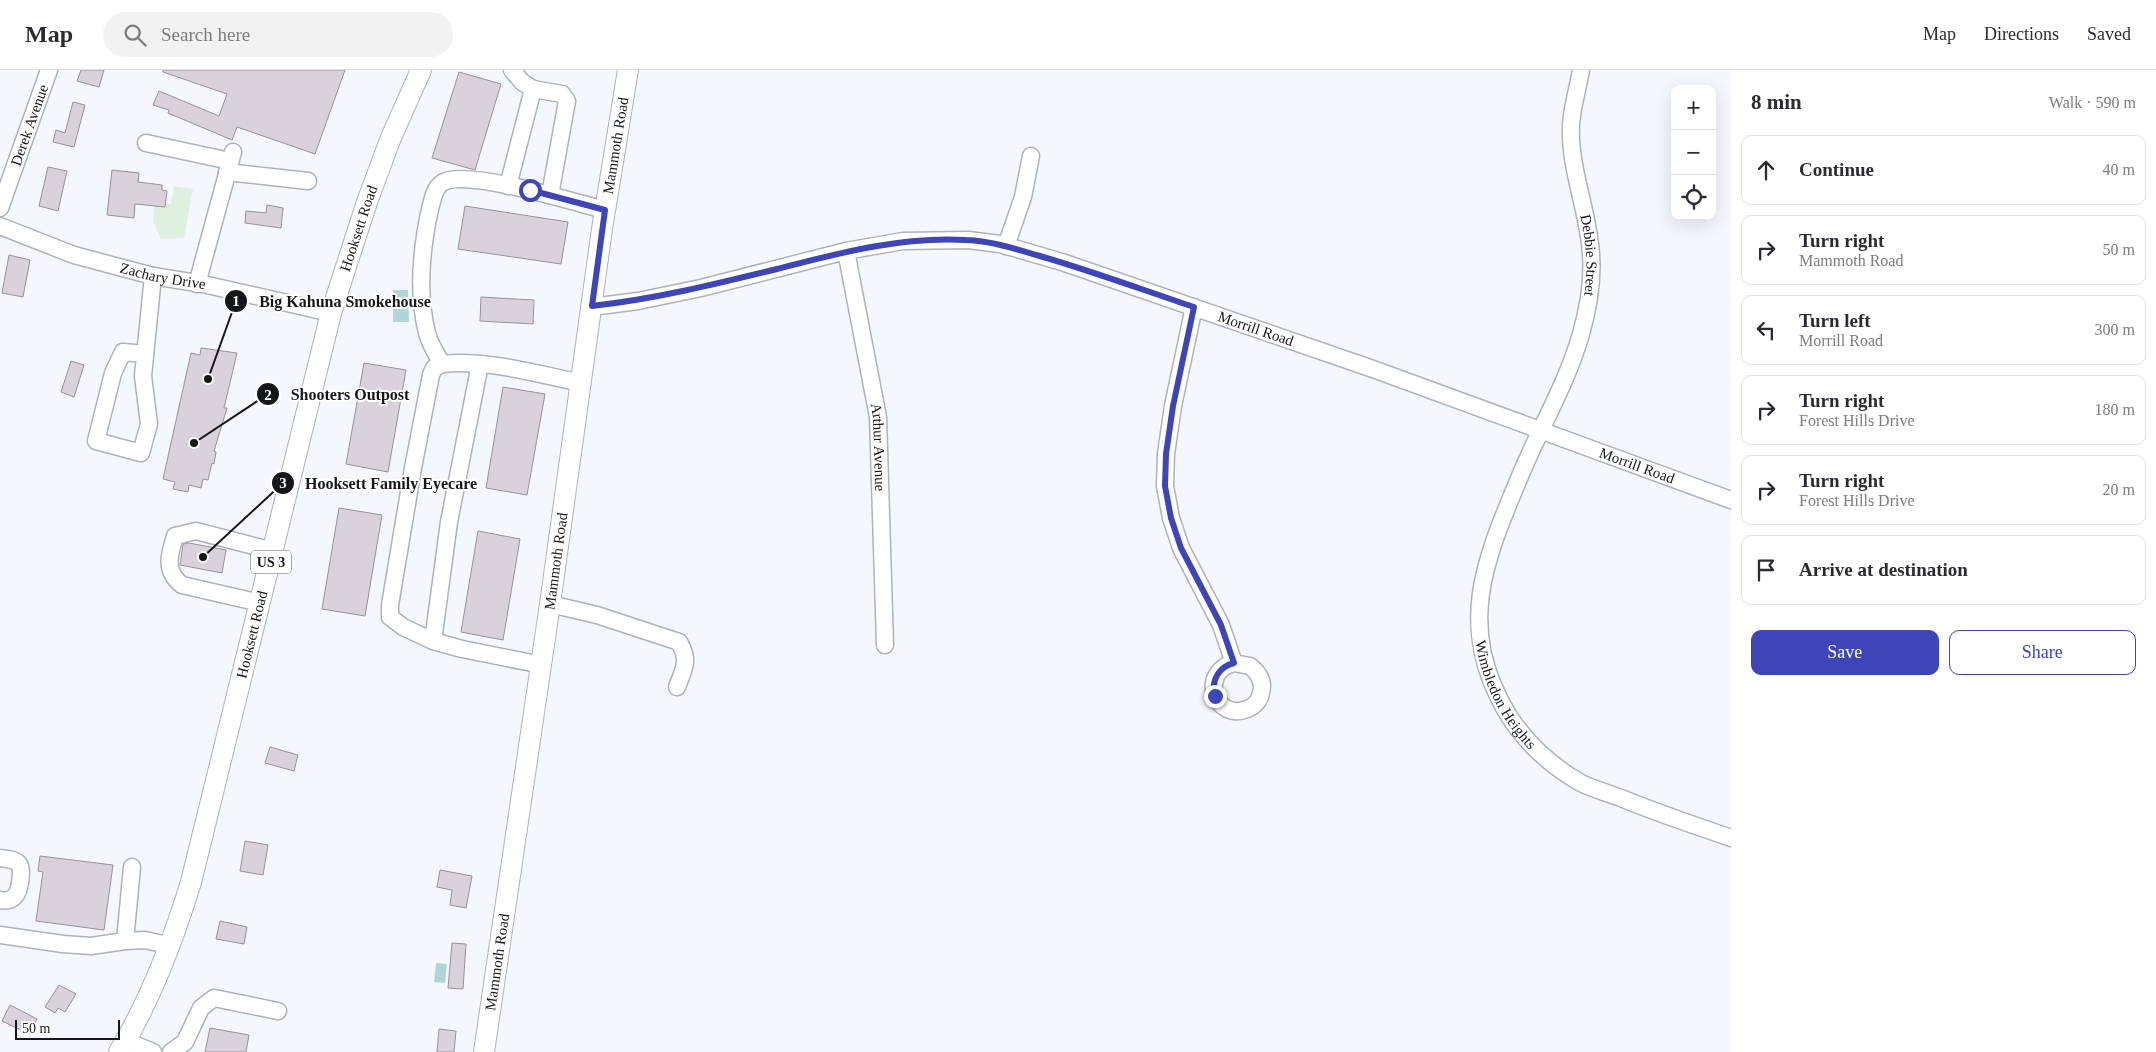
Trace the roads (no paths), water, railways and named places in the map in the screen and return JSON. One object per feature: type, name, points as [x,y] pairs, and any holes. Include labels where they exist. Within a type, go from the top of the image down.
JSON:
[{"type":"main road","name":"Hooksett Road","points":[[123,1046],[171,946],[191,882],[331,312],[367,202],[390,140],[421,70]]},
{"type":"main road","name":"Mammoth Road","points":[[484,1052],[542,665],[605,210],[628,70]]},
{"type":"street","name":"Derek Avenue","points":[[0,208],[49,70]]},
{"type":"street","points":[[512,70],[522,82],[533,89],[562,94],[567,101],[550,196]]},
{"type":"street","name":"Debbie Street","points":[[1542,432],[1565,380],[1581,334],[1591,286],[1592,254],[1576,174],[1571,126],[1581,70]]},
{"type":"street","points":[[508,186],[533,89]]},
{"type":"street","points":[[146,144],[308,181]]},
{"type":"street","points":[[1006,246],[1023,197],[1031,156]]},
{"type":"street","points":[[197,284],[230,162]]},
{"type":"street","points":[[442,364],[427,334],[422,294],[421,259],[424,234],[434,191],[440,184],[446,180],[453,180],[508,186],[605,210]]},
{"type":"street","name":"Zachary Drive","points":[[0,226],[74,255],[154,276],[331,312]]},
{"type":"street","name":"Morrill Road","points":[[592,306],[638,301],[701,288],[846,252],[903,241],[934,239],[968,240],[1006,246],[1062,262],[1373,369],[1731,500]]},
{"type":"street","name":"Arthur Avenue","points":[[846,252],[878,417],[885,645]]},
{"type":"street","points":[[145,354],[123,352],[113,373],[99,422],[96,441],[141,453],[149,424],[143,376],[154,276]]},
{"type":"street","points":[[1194,307],[1173,406],[1166,454],[1165,486],[1171,518],[1181,548],[1221,625],[1234,663]]},
{"type":"street","points":[[542,665],[462,649],[433,641],[403,628],[390,616],[390,605],[413,468],[434,368],[442,364],[456,362],[480,364],[582,383]]},
{"type":"street","points":[[433,641],[449,522],[480,364]]},
{"type":"street","name":"Wimbledon Heights","points":[[1542,432],[1519,478],[1496,537],[1480,600],[1478,632],[1484,663],[1495,693],[1531,746],[1555,766],[1582,783],[1657,813],[1731,838]]},
{"type":"street","points":[[260,603],[182,585],[174,579],[170,571],[169,558],[175,536],[184,532],[196,531],[273,551]]},
{"type":"street","points":[[550,604],[597,615],[679,642],[685,652],[685,667],[678,687]]},
{"type":"street","points":[[0,858],[14,860],[19,864],[21,870],[18,891],[15,897],[8,901],[0,900]]},
{"type":"street","points":[[125,942],[132,867]]},
{"type":"street","points":[[0,936],[73,945],[91,946],[145,940],[171,946]]},
{"type":"street","points":[[171,1052],[185,1042],[201,1008],[214,998],[278,1011]]},
{"type":"street","points":[[123,1046],[153,1052]]},
{"type":"place","name":"Big Kahuna Smokehouse","points":[[208,379]]},
{"type":"place","name":"Shooters Outpost","points":[[194,443]]},
{"type":"place","name":"Hooksett Family Eyecare","points":[[203,557]]}]
